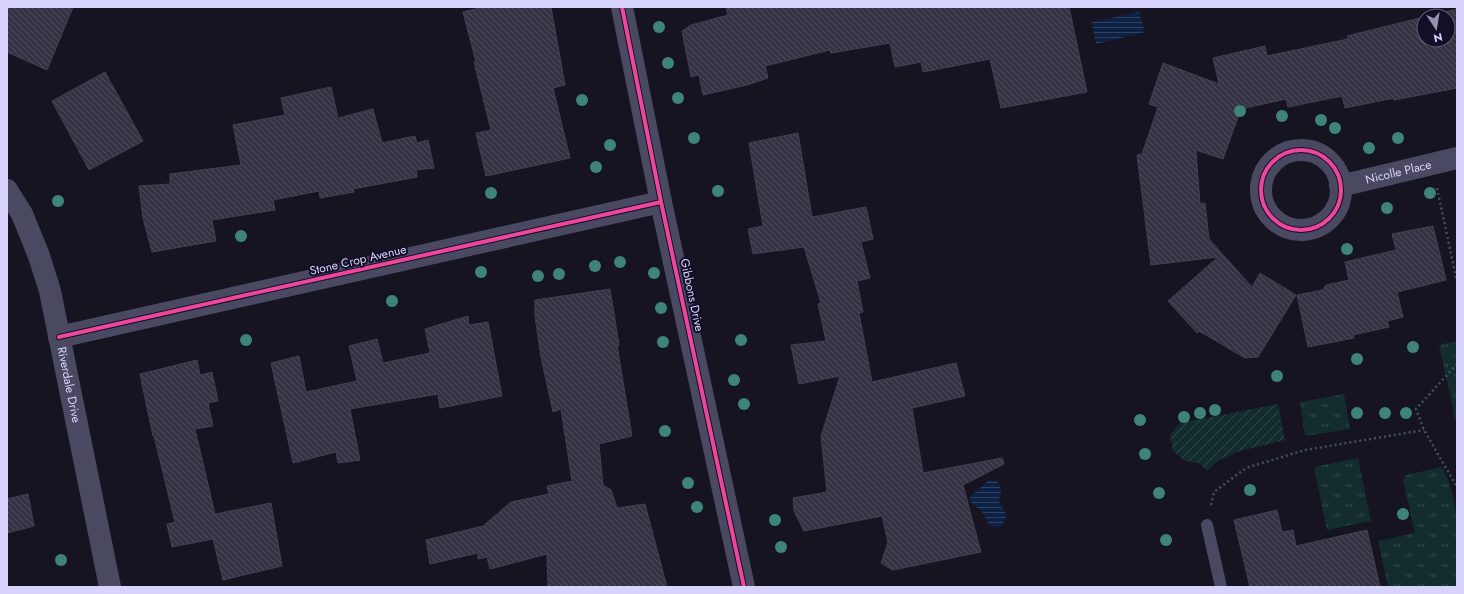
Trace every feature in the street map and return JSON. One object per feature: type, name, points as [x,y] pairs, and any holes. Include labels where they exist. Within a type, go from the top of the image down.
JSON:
[{"type":"street","name":"Gibbons Drive","points":[[622,7],[661,202],[744,587]]},
{"type":"street","name":"Nicolle Place","points":[[1340,186],[1457,158]]},
{"type":"street","name":"Riverdale Drive","points":[[7,190],[22,214],[39,256],[50,291],[110,587]]},
{"type":"street","name":"Stone Crop Avenue","points":[[59,337],[661,202]]},
{"type":"lane","points":[[1207,525],[1221,587]]},
{"type":"path","points":[[1432,163],[1457,282]]},
{"type":"path","points":[[1457,364],[1416,409],[1424,430],[1457,487]]},
{"type":"path","points":[[1207,525],[1214,492],[1246,468],[1305,450],[1424,430]]},
{"type":"green space","points":[[1457,341],[1457,426],[1439,345]]},
{"type":"green space","points":[[1344,394],[1350,429],[1305,436],[1300,402]]},
{"type":"green space","points":[[1278,404],[1285,440],[1240,451],[1219,460],[1207,471],[1199,463],[1185,461],[1173,451],[1170,435],[1180,423]]},
{"type":"green space","points":[[1358,458],[1371,521],[1327,530],[1314,467]]},
{"type":"green space","points":[[1442,467],[1453,495],[1456,510],[1458,541],[1457,587],[1388,587],[1378,541],[1415,533],[1403,480],[1406,475]]},
{"type":"water","points":[[1139,12],[1145,32],[1096,44],[1092,22]]},
{"type":"water","points":[[989,480],[997,481],[1000,485],[1001,491],[999,500],[1006,514],[1006,519],[1001,526],[995,527],[989,525],[982,511],[973,505],[969,499]]},
{"type":"building","points":[[7,7],[73,7],[47,70],[7,52]]},
{"type":"building","points":[[484,7],[551,7],[565,85],[553,88],[570,158],[486,176],[476,133],[491,130],[463,12]]},
{"type":"building","points":[[726,7],[1069,7],[1087,92],[1001,108],[990,59],[923,72],[921,62],[895,67],[890,43],[831,53],[830,50],[765,66],[768,78],[747,85],[703,95],[699,75],[691,77],[682,31],[691,25],[728,15]]},
{"type":"building","points":[[1456,9],[1457,88],[1394,100],[1394,98],[1345,108],[1342,96],[1288,107],[1286,99],[1241,109],[1223,159],[1196,150],[1200,204],[1205,203],[1209,239],[1252,287],[1260,273],[1296,295],[1258,357],[1245,358],[1199,331],[1197,333],[1168,301],[1218,257],[1151,265],[1137,155],[1142,154],[1158,107],[1149,104],[1163,63],[1219,84],[1213,58],[1265,46],[1267,56],[1348,39],[1347,36],[1416,19],[1416,48],[1456,48]]},
{"type":"building","points":[[105,72],[143,141],[89,170],[52,101]]},
{"type":"building","points":[[331,87],[338,118],[373,109],[382,143],[415,136],[417,143],[428,140],[434,168],[416,170],[417,177],[353,189],[354,192],[320,198],[319,191],[273,200],[275,210],[212,220],[216,241],[152,252],[143,218],[139,186],[170,184],[170,174],[241,165],[233,125],[285,115],[281,98]]},
{"type":"building","points":[[798,133],[812,217],[866,207],[873,239],[861,242],[870,278],[857,281],[863,312],[859,313],[872,382],[956,363],[965,396],[912,408],[923,473],[1002,458],[1004,464],[963,485],[981,552],[893,570],[881,563],[888,542],[882,516],[804,531],[794,511],[793,498],[827,492],[821,436],[840,376],[799,384],[791,345],[826,341],[818,304],[821,303],[804,247],[753,254],[748,229],[763,226],[749,143]]},
{"type":"building","points":[[1433,226],[1446,280],[1397,292],[1403,317],[1387,321],[1389,327],[1353,335],[1354,338],[1308,347],[1297,295],[1323,290],[1326,285],[1349,280],[1345,262],[1396,250],[1392,234]]},
{"type":"building","points":[[610,289],[619,345],[617,345],[632,436],[599,444],[603,485],[611,490],[617,508],[645,504],[667,587],[548,587],[547,554],[490,569],[487,557],[478,559],[478,553],[430,564],[426,540],[483,526],[511,502],[549,494],[547,486],[572,481],[561,409],[553,412],[541,357],[535,316],[535,300]]},
{"type":"building","points":[[468,316],[469,325],[488,322],[502,396],[440,408],[438,394],[350,409],[360,460],[338,463],[336,452],[293,463],[271,363],[299,356],[306,392],[357,381],[349,346],[377,339],[383,363],[430,353],[425,329]]},
{"type":"building","points":[[197,360],[200,375],[212,372],[218,401],[208,403],[213,426],[195,429],[215,514],[271,503],[282,566],[223,580],[213,539],[172,547],[167,524],[175,522],[153,436],[140,374]]},
{"type":"building","points":[[28,494],[34,526],[7,533],[7,499]]},
{"type":"building","points":[[1277,510],[1282,532],[1293,530],[1296,546],[1367,530],[1380,587],[1250,587],[1234,520]]},
{"type":"cycle path","points":[[622,7],[661,202],[744,587]]},
{"type":"cycle path","points":[[1301,150],[1316,153],[1329,162],[1338,175],[1341,190],[1338,205],[1329,218],[1316,227],[1301,230],[1286,227],[1273,218],[1264,205],[1261,190],[1264,175],[1273,162],[1286,153],[1301,150]]},
{"type":"cycle path","points":[[59,337],[661,202]]}]
